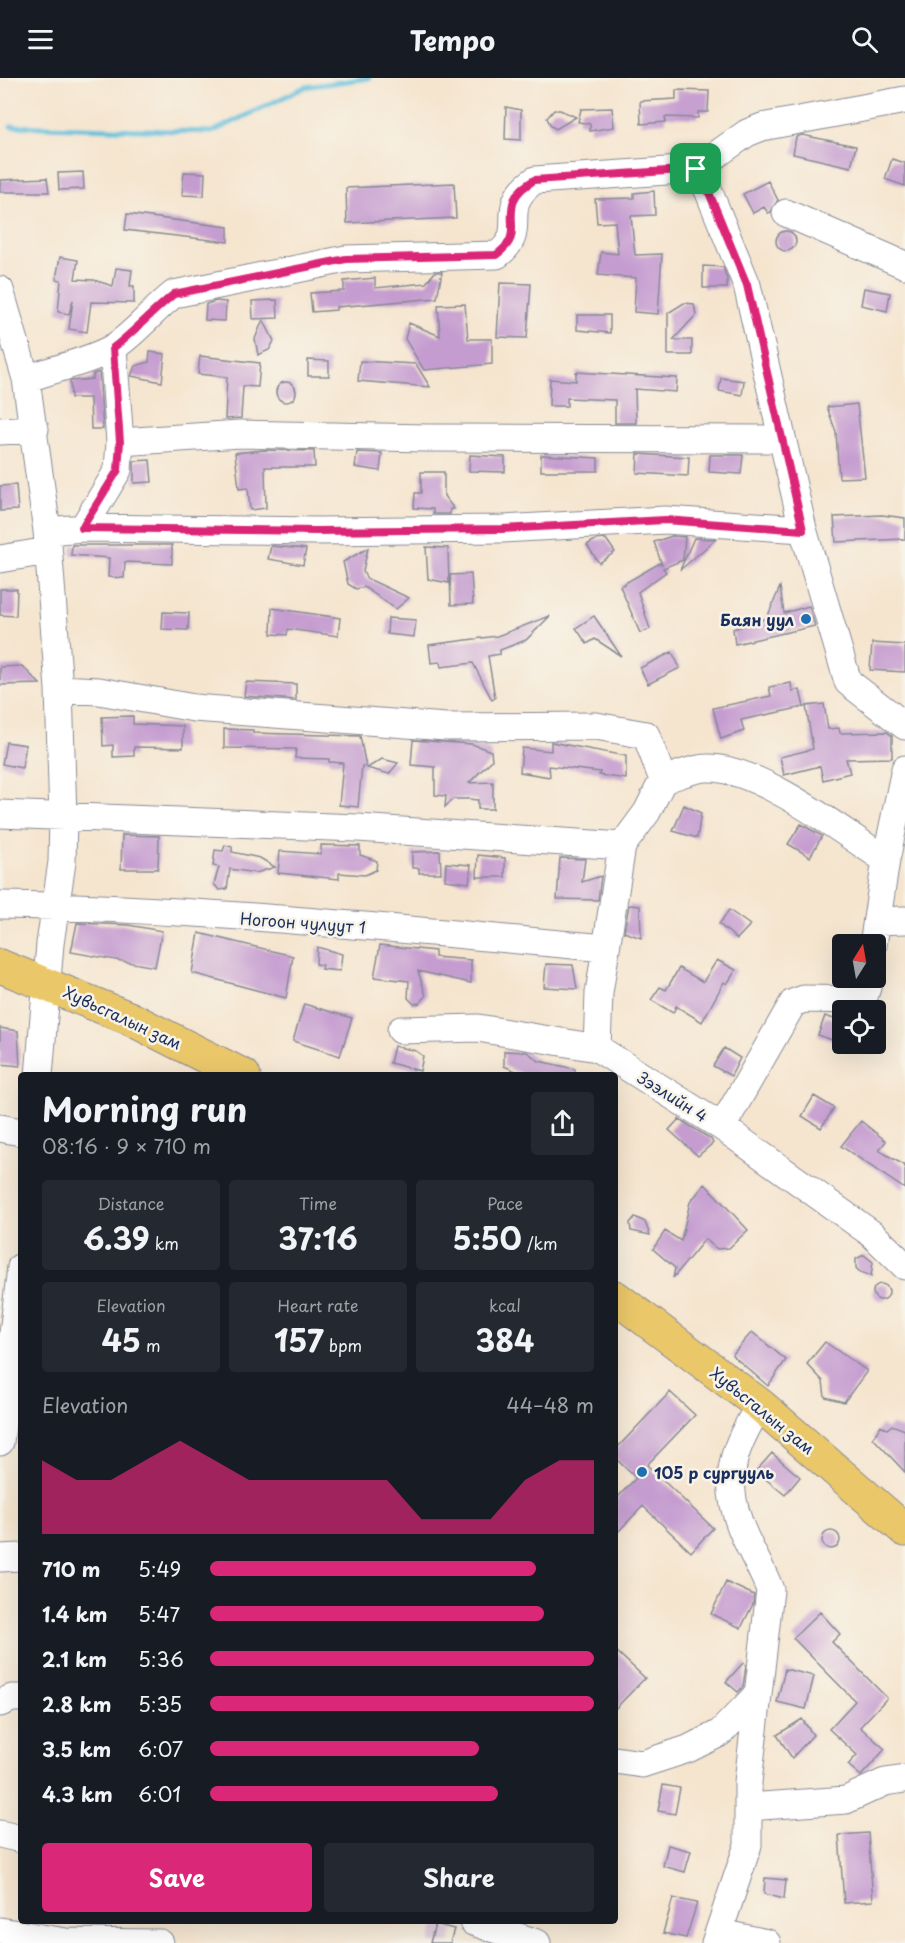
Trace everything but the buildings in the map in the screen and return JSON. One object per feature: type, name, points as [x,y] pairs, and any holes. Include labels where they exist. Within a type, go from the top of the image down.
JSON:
[{"type":"main road","name":"Хувьсгалын зам","points":[[0,966],[49,983],[129,1018],[236,1072]]},
{"type":"main road","name":"Хувьсгалын зам","points":[[618,1299],[760,1405],[905,1530]]},
{"type":"street","points":[[26,379],[113,348],[140,327],[155,309],[174,294],[346,259],[496,255],[507,247],[513,237],[514,200],[521,189],[534,180],[696,169],[747,133],[762,127],[905,100]]},
{"type":"street","points":[[696,169],[708,190],[747,285],[803,530],[848,682],[905,726]]},
{"type":"street","points":[[786,213],[905,265]]},
{"type":"street","points":[[0,290],[26,379],[35,429],[48,541],[59,689],[62,862],[55,906],[39,1072]]},
{"type":"street","points":[[82,528],[118,470],[120,442],[113,348]]},
{"type":"street","points":[[0,430],[35,429]]},
{"type":"street","points":[[120,442],[240,434],[439,438],[782,439]]},
{"type":"street","points":[[0,559],[82,528],[340,531],[502,529],[665,520],[803,530]]},
{"type":"street","points":[[59,689],[99,691],[194,708],[446,727],[596,726],[646,735],[656,755],[663,780],[647,812],[622,846],[599,993],[597,1048]]},
{"type":"street","points":[[663,780],[706,767],[737,770],[813,812],[886,860]]},
{"type":"street","points":[[875,933],[886,860],[905,769]]},
{"type":"street","points":[[0,814],[358,828],[622,846]]},
{"type":"street","name":"Ногоон чулуут 1","points":[[0,905],[55,906],[317,922],[606,948]]},
{"type":"street","points":[[875,933],[905,920]]},
{"type":"street","points":[[722,1126],[794,1003],[804,999],[862,1000],[866,988]]},
{"type":"street","name":"Зээлийн 4","points":[[401,1030],[477,1028],[597,1048],[722,1126],[872,1234],[905,1266]]},
{"type":"street","points":[[0,1128],[18,1131]]},
{"type":"street","points":[[6,1435],[15,1278]]},
{"type":"street","points":[[760,1405],[739,1438],[731,1462],[731,1491],[739,1523],[762,1568],[770,1590],[748,1782],[748,1845],[717,1938],[767,1943]]},
{"type":"street","points":[[0,1558],[18,1557]]},
{"type":"street","points":[[618,1760],[642,1764],[688,1749],[720,1733],[757,1695]]},
{"type":"street","points":[[0,1702],[18,1698]]},
{"type":"street","points":[[749,1807],[846,1800],[885,1782],[905,1779]]},
{"type":"street","points":[[0,1834],[18,1838]]},
{"type":"street","points":[[479,1924],[537,1943]]},
{"type":"street","points":[[0,1931],[66,1941],[160,1943]]},
{"type":"waterway","points":[[11,126],[212,132],[305,87],[369,78]]},
{"type":"place","name":"Баян уул","points":[[806,619]]},
{"type":"place","name":"105 р сургууль","points":[[642,1472]]},
{"type":"route","points":[[696,169],[708,190],[747,285],[803,530],[722,522],[665,520],[502,529],[316,531],[82,528],[118,470],[120,442],[113,348],[140,327],[155,309],[174,294],[346,259],[496,255],[507,247],[513,237],[514,200],[521,189],[534,180],[696,169]]}]
